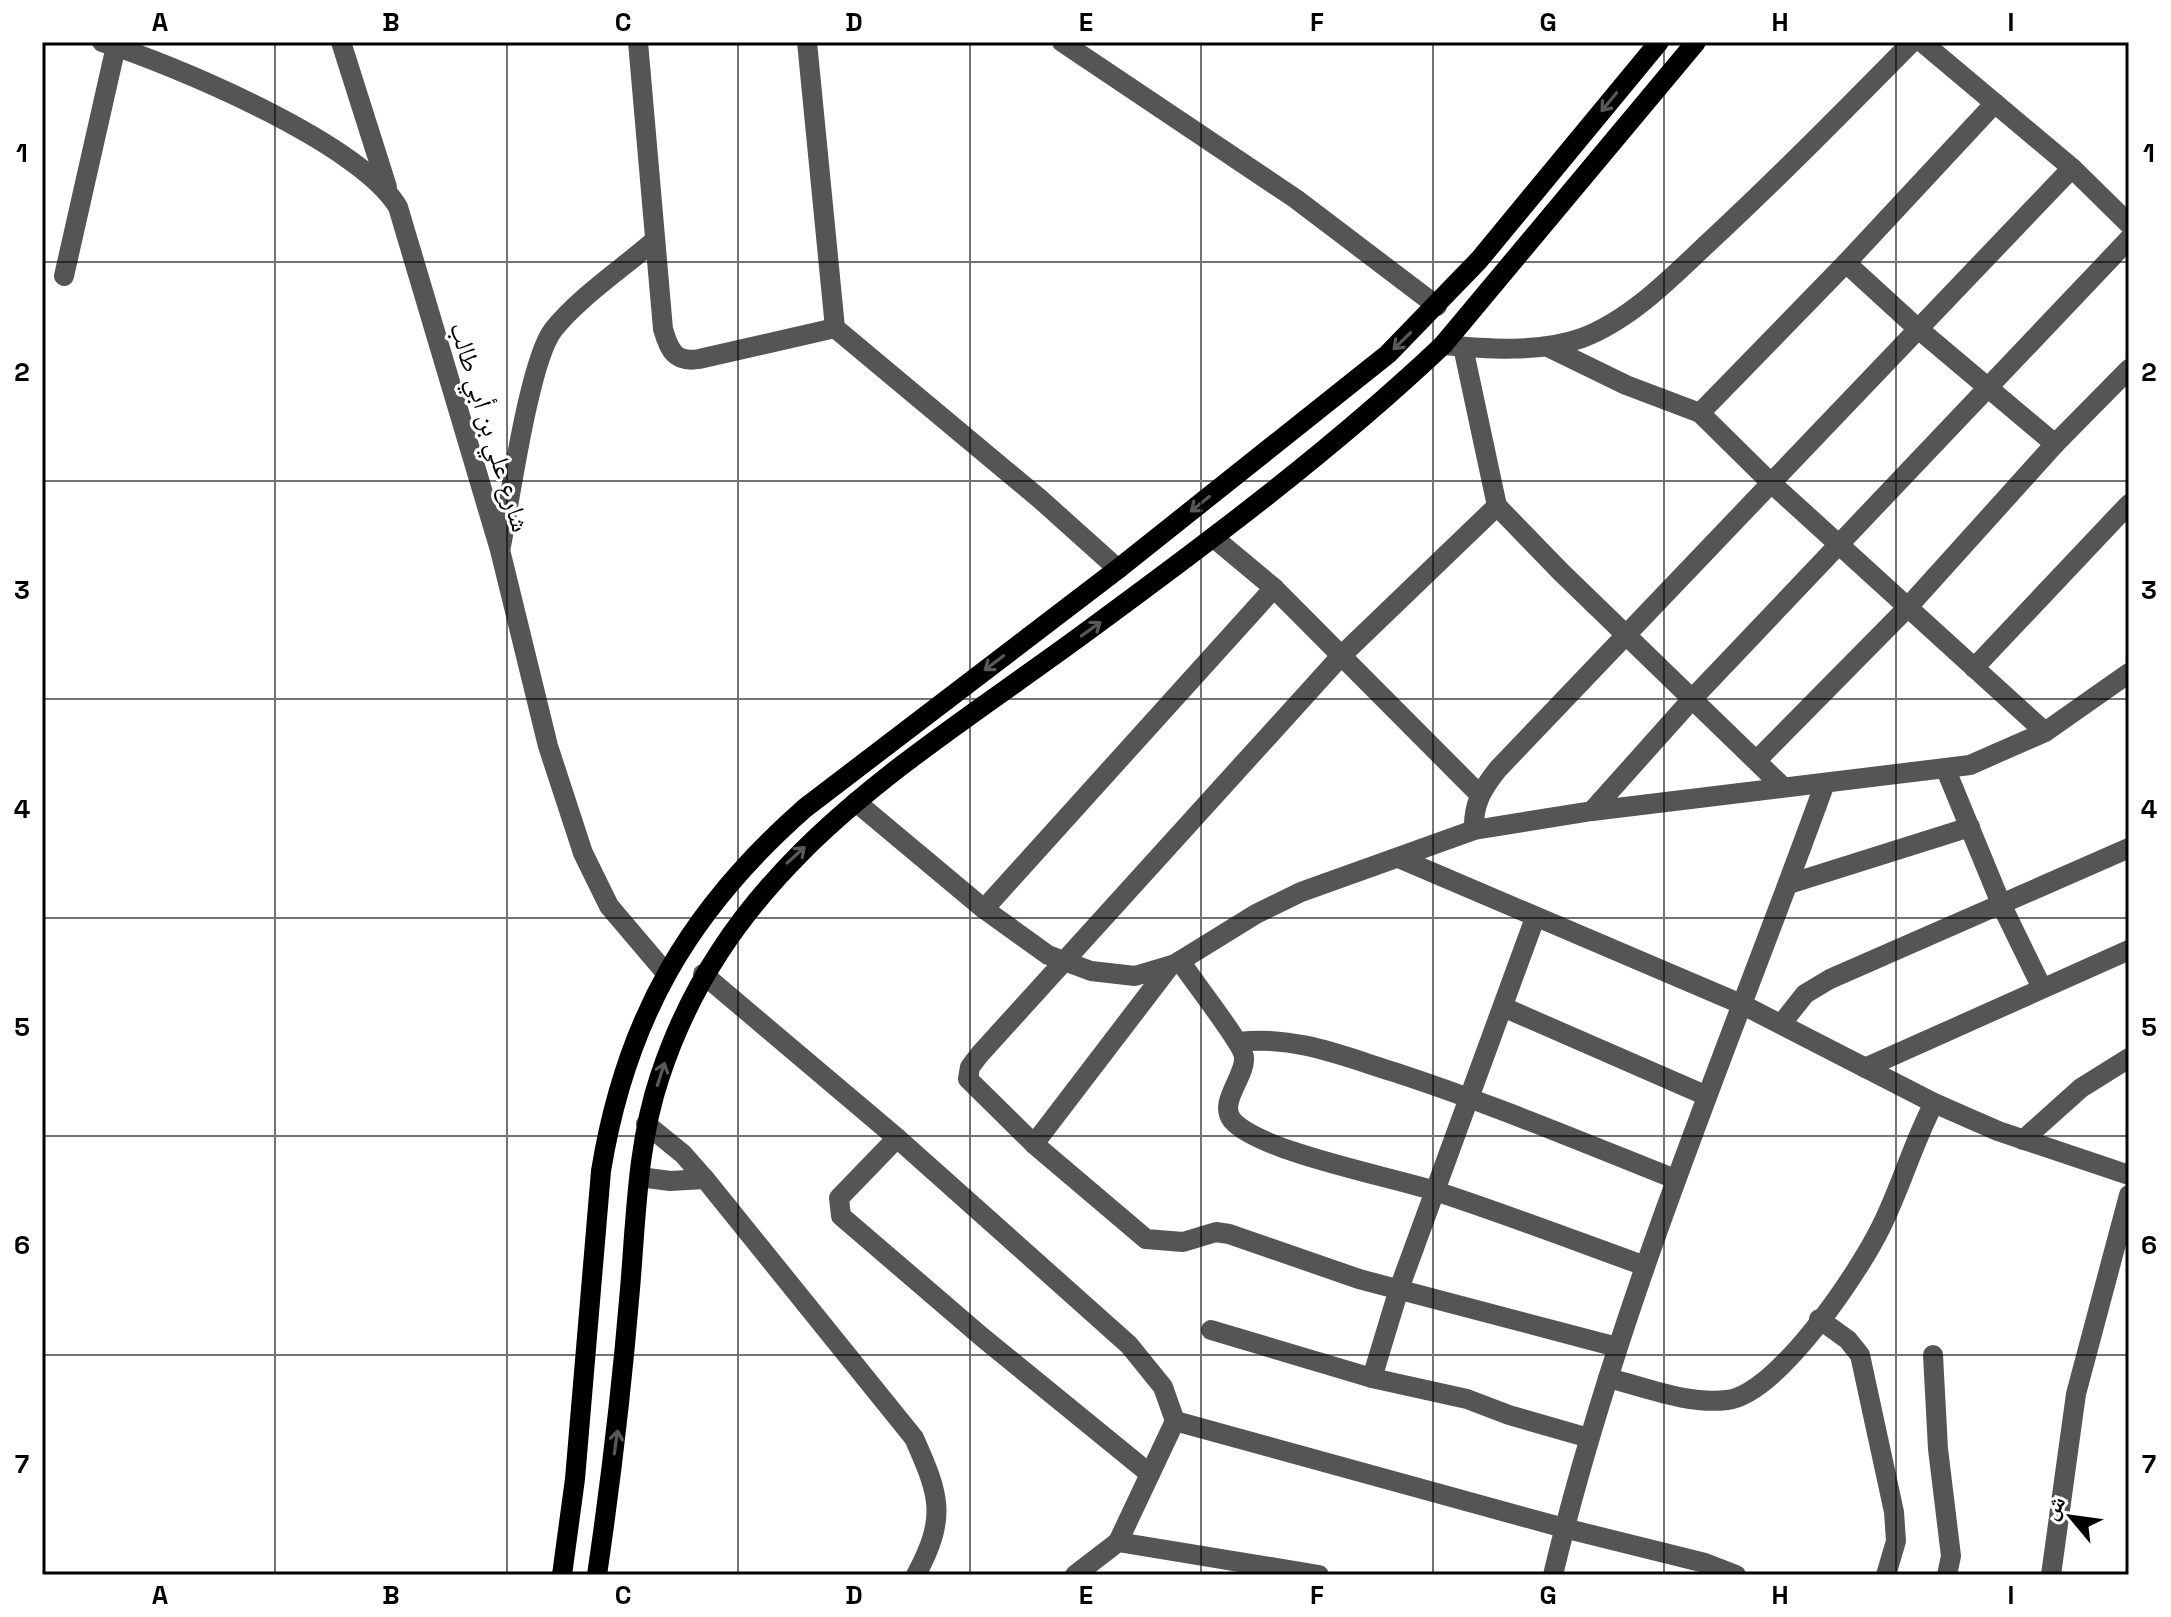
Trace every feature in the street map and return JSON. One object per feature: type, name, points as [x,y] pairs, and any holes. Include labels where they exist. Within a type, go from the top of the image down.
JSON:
[{"type":"main road","points":[[562,1575],[575,1479],[601,1171],[609,1123],[626,1062],[665,972],[694,927],[765,843],[805,808],[1118,569],[1388,354],[1437,306],[1659,42]]},
{"type":"main road","points":[[597,1575],[611,1480],[646,1124],[674,1034],[703,974],[743,916],[784,866],[856,802],[1214,538],[1404,382],[1453,346],[1696,42]]},
{"type":"main road","points":[[575,1479],[611,1480]]},
{"type":"street","points":[[341,42],[388,191]]},
{"type":"street","points":[[638,42],[663,329],[668,346],[682,361],[835,328]]},
{"type":"street","points":[[807,42],[835,328],[1029,489],[1118,569]]},
{"type":"street","points":[[1062,42],[1296,199],[1437,306]]},
{"type":"street","points":[[1783,787],[1497,506],[1453,346],[1548,347],[1585,337],[1607,326],[1674,275],[1779,178],[1912,42]]},
{"type":"street","points":[[1922,42],[2072,168],[2129,224]]},
{"type":"street","points":[[64,276],[109,44]]},
{"type":"street","name":"شارع علي بن أبي طالب","points":[[109,44],[310,134],[359,164],[388,191],[398,207],[500,550],[548,746],[587,864],[609,906],[665,972]]},
{"type":"street","points":[[1700,413],[1995,103]]},
{"type":"street","points":[[1474,830],[1473,810],[1479,794],[1498,769],[1916,327],[2072,168]]},
{"type":"street","points":[[1592,811],[1693,698],[2129,239]]},
{"type":"street","points":[[500,550],[536,372],[546,341],[569,313],[655,240]]},
{"type":"street","points":[[1846,263],[1916,327],[2055,444]]},
{"type":"street","points":[[1548,347],[1626,385],[1700,413],[1769,481],[2045,732]]},
{"type":"street","points":[[1757,760],[1908,607],[2055,444],[2129,369]]},
{"type":"street","points":[[1974,668],[2129,504]]},
{"type":"street","points":[[1497,506],[1341,656],[980,1054],[967,1073],[977,1088],[1034,1144],[1146,1239],[1183,1242],[1216,1232],[1229,1234],[1330,1270],[1617,1347]]},
{"type":"street","points":[[1214,538],[1274,588],[1479,794]]},
{"type":"street","points":[[984,909],[1274,588]]},
{"type":"street","points":[[856,802],[984,909],[1064,964],[1113,976],[1135,976],[1175,964],[1256,914],[1301,892],[1401,859],[1474,830],[1592,811],[1946,770],[1998,755],[2045,732],[2127,679]]},
{"type":"street","points":[[1946,770],[2002,906],[2042,988]]},
{"type":"street","points":[[1553,1575],[1617,1347],[1675,1179],[1825,783]]},
{"type":"street","points":[[1789,884],[1970,827]]},
{"type":"street","points":[[1782,1023],[1805,994],[1830,979],[2129,848]]},
{"type":"street","points":[[1401,859],[1741,1004],[1934,1103],[2023,1140],[2129,1175]]},
{"type":"street","points":[[1372,1378],[1399,1289],[1472,1098],[1535,918]]},
{"type":"street","points":[[1865,1068],[2129,950]]},
{"type":"street","points":[[1175,964],[1239,1042],[1245,1062],[1228,1107],[1229,1115],[1244,1130],[1287,1148],[1437,1192],[1645,1266]]},
{"type":"street","points":[[1034,1144],[1175,964]]},
{"type":"street","points":[[703,974],[897,1138],[1129,1345],[1163,1387],[1175,1421],[1118,1542],[1075,1575]]},
{"type":"street","points":[[1503,1007],[1707,1096]]},
{"type":"street","points":[[1239,1042],[1284,1040],[1472,1098],[1675,1179]]},
{"type":"street","points":[[2023,1140],[2081,1088],[2129,1058]]},
{"type":"street","points":[[1608,1378],[1703,1401],[1730,1400],[1749,1393],[1778,1372],[1873,1243],[1934,1103]]},
{"type":"street","points":[[646,1124],[683,1154],[705,1179],[914,1438],[935,1486],[937,1523],[930,1549],[916,1575]]},
{"type":"street","points":[[897,1138],[839,1198],[841,1216],[982,1337],[1150,1474]]},
{"type":"street","points":[[640,1177],[670,1181],[705,1179]]},
{"type":"street","points":[[2051,1575],[2076,1394],[2129,1195]]},
{"type":"street","points":[[1819,1319],[1848,1340],[1860,1355],[1894,1512],[1896,1541],[1886,1575]]},
{"type":"street","points":[[1211,1330],[1372,1378],[1467,1399],[1509,1415],[1589,1438]]},
{"type":"street","points":[[1933,1355],[1938,1449],[1951,1556],[1947,1575]]},
{"type":"street","points":[[1175,1421],[1564,1528],[1705,1563],[1736,1575]]},
{"type":"street","points":[[1118,1542],[1318,1575]]}]
